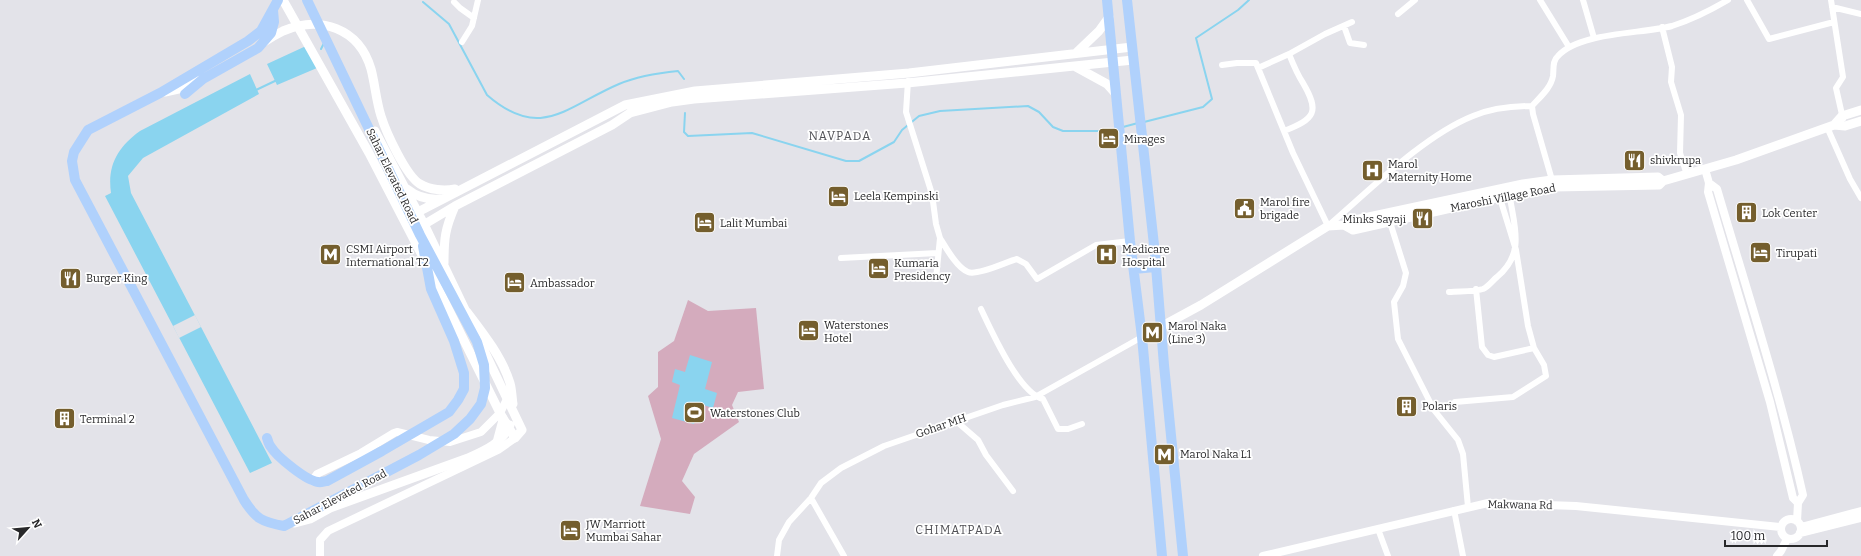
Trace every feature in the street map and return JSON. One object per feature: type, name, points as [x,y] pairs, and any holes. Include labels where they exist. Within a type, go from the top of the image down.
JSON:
[{"type":"main road","points":[[185,94],[203,79],[258,48],[271,33],[274,22],[272,0]]},
{"type":"main road","points":[[278,0],[261,31],[248,41],[160,93],[88,130],[74,152],[72,161],[75,180],[244,500],[253,514],[267,523],[284,526],[310,519],[330,508],[468,458],[488,449],[504,438],[510,426],[514,408],[510,383],[490,343],[465,309]]},
{"type":"main road","name":"Sahar Elevated Road","points":[[284,526],[419,455],[454,434],[470,419],[481,404],[484,388],[484,365],[477,342],[420,235],[307,0]]},
{"type":"main road","points":[[285,4],[369,152],[502,416],[515,438],[522,430],[406,188],[325,36],[312,0]]},
{"type":"main road","points":[[1107,0],[1130,240],[1142,336],[1162,556]]},
{"type":"main road","points":[[1128,0],[1183,556]]},
{"type":"main road","points":[[1075,54],[1080,51],[1099,31],[1109,17]]},
{"type":"main road","points":[[160,93],[184,88],[284,31],[306,25],[330,25],[348,34],[358,45],[370,68],[382,118],[396,151],[412,177],[420,184],[442,191],[467,186]]},
{"type":"main road","points":[[410,232],[455,206],[612,125],[630,113],[672,102],[908,78],[1132,47]]},
{"type":"main road","points":[[404,220],[443,198],[625,105],[695,91],[908,78],[1075,66],[1133,60]]},
{"type":"main road","points":[[1075,66],[1107,84],[1116,94]]},
{"type":"main road","points":[[1842,116],[1861,110]]},
{"type":"main road","name":"Maroshi Village Road","points":[[1831,126],[1842,116]]},
{"type":"main road","name":"Maroshi Village Road","points":[[1509,191],[1554,187],[1659,185],[1663,181],[1687,175],[1831,126],[1845,126],[1861,120]]},
{"type":"main road","name":"Maroshi Village Road","points":[[1142,336],[1160,325],[1201,305],[1328,226],[1344,225],[1350,221],[1388,217],[1509,191],[1552,180],[1658,176],[1663,181]]},
{"type":"main road","points":[[406,188],[415,196],[425,199],[443,198]]},
{"type":"main road","points":[[444,266],[444,241],[446,226],[455,206]]},
{"type":"main road","points":[[267,438],[270,446],[276,454],[312,481],[319,483],[382,451],[449,412],[464,389],[464,373],[454,341],[432,289],[420,235]]},
{"type":"main road","points":[[1134,268],[1155,267]]},
{"type":"street","points":[[462,42],[472,26],[478,0]]},
{"type":"street","points":[[1398,14],[1414,0]]},
{"type":"street","points":[[1540,0],[1570,48]]},
{"type":"street","points":[[1583,0],[1594,38]]},
{"type":"street","points":[[1222,65],[1256,63],[1293,153],[1328,226],[1414,153],[1453,126],[1473,116],[1498,108],[1532,106],[1548,89],[1553,77],[1554,65],[1557,56],[1570,48],[1594,38],[1662,28],[1688,20],[1728,0]]},
{"type":"street","points":[[1747,0],[1769,39],[1834,22]]},
{"type":"street","points":[[1831,0],[1843,77],[1836,88],[1845,126]]},
{"type":"street","points":[[454,2],[464,12],[474,18]]},
{"type":"street","points":[[1832,7],[1861,14]]},
{"type":"street","points":[[1258,68],[1352,22]]},
{"type":"street","points":[[1344,26],[1350,43],[1364,45]]},
{"type":"street","points":[[1662,28],[1672,67],[1671,82],[1681,115],[1680,153],[1687,175]]},
{"type":"street","points":[[1284,131],[1306,120],[1311,115],[1313,106],[1312,98],[1289,54]]},
{"type":"street","points":[[908,78],[906,112],[932,194],[936,224],[940,238],[954,260],[968,272],[977,273],[1017,259],[1026,264],[1037,279],[1096,245],[1130,240]]},
{"type":"street","points":[[1532,106],[1552,180]]},
{"type":"street","points":[[1831,126],[1850,179],[1861,198]]},
{"type":"street","points":[[1705,169],[1709,183],[1717,190],[1779,399],[1803,495],[1798,503],[1799,527],[1795,539],[1787,539]]},
{"type":"street","points":[[1449,292],[1484,289],[1503,272],[1516,250],[1516,229],[1509,191]]},
{"type":"street","points":[[1454,402],[1513,397],[1546,376],[1544,365],[1534,348],[1528,326],[1516,250],[1499,193]]},
{"type":"street","points":[[1388,217],[1406,272],[1403,286],[1394,302],[1398,339],[1434,410],[1458,440],[1463,454],[1468,507]]},
{"type":"street","points":[[936,279],[940,238]]},
{"type":"street","points":[[841,258],[938,253]]},
{"type":"street","points":[[1476,289],[1482,348],[1488,355],[1494,357],[1534,348]]},
{"type":"street","points":[[981,309],[1004,355],[1018,376],[1036,397],[1043,399],[1058,429],[1068,429],[1082,424]]},
{"type":"street","name":"Gohar MH","points":[[777,556],[779,540],[790,522],[821,483],[841,468],[884,446],[1003,405],[1036,397],[1142,336]]},
{"type":"street","points":[[494,452],[507,399]]},
{"type":"street","points":[[312,481],[317,474],[361,453],[394,433],[397,432],[450,442],[481,432],[502,416]]},
{"type":"street","points":[[956,421],[978,440],[986,455],[1013,490]]},
{"type":"street","points":[[320,556],[320,540],[328,531],[494,452],[515,438]]},
{"type":"street","points":[[810,498],[844,556]]},
{"type":"street","name":"Makwana Rd","points":[[1263,556],[1488,503],[1576,506],[1781,527]]},
{"type":"street","points":[[1454,510],[1463,556]]},
{"type":"street","points":[[1799,527],[1861,511]]},
{"type":"street","points":[[1787,539],[1782,533],[1781,527],[1787,520],[1799,527],[1861,518]]},
{"type":"street","points":[[1378,529],[1388,556]]},
{"type":"street","points":[[1777,556],[1787,539]]},
{"type":"shaded area","name":"Waterstones Club","points":[[688,300],[708,311],[756,308],[764,389],[738,392],[732,405],[739,422],[694,454],[682,481],[695,497],[690,514],[640,506],[661,439],[648,396],[658,387],[658,352],[674,341]]},
{"type":"water","points":[[306,46],[317,68],[277,85],[267,64]]},
{"type":"water","points":[[250,74],[259,94],[143,158],[128,176],[131,193],[272,463],[250,473],[105,196],[111,193],[111,174],[116,158],[120,150],[132,137],[140,131]]},
{"type":"water","name":"Waterstones Club","points":[[690,355],[712,362],[705,389],[717,393],[713,408],[700,404],[694,424],[672,418],[680,385],[672,382],[675,369],[685,372]]},
{"type":"pier","points":[[195,315],[201,327],[179,338],[173,326]]},
{"type":"waterway","points":[[1144,122],[1203,107],[1212,99],[1196,38],[1238,10],[1249,0]]},
{"type":"waterway","points":[[423,2],[449,24],[487,95],[506,109],[523,116],[539,118],[554,115],[569,110],[619,84],[641,77],[678,71],[684,79]]},
{"type":"waterway","points":[[321,49],[324,43]]},
{"type":"waterway","points":[[256,90],[277,80]]},
{"type":"waterway","points":[[685,113],[684,132],[688,136],[752,133],[846,161],[859,161],[894,142],[902,130],[919,116],[940,111],[1028,106],[1039,112],[1053,127],[1063,131],[1108,131],[1117,129]]},
{"type":"waterway","points":[[1123,127],[1138,123]]},
{"type":"place","name":"Mirages","points":[[1108,139]]},
{"type":"place","name":"shivkrupa","points":[[1634,160]]},
{"type":"place","name":"Marol Maternity Home","points":[[1372,170]]},
{"type":"place","name":"Leela Kempinski","points":[[838,196]]},
{"type":"place","name":"Marol fire brigade","points":[[1244,208]]},
{"type":"place","name":"Lok Center","points":[[1746,213]]},
{"type":"place","name":"Minks Sayaji","points":[[1422,219]]},
{"type":"place","name":"Lalit Mumbai","points":[[704,223]]},
{"type":"place","name":"Tirupati","points":[[1760,253]]},
{"type":"place","name":"CSMI Airport International T2","points":[[330,255]]},
{"type":"place","name":"Medicare Hospital","points":[[1106,255]]},
{"type":"place","name":"Kumaria Presidency","points":[[879,269]]},
{"type":"place","name":"Burger King","points":[[71,278]]},
{"type":"place","name":"Ambassador","points":[[515,283]]},
{"type":"place","name":"Waterstones Hotel","points":[[808,331]]},
{"type":"place","name":"Marol Naka (Line 3)","points":[[1153,332]]},
{"type":"place","name":"Polaris","points":[[1406,406]]},
{"type":"place","name":"Waterstones Club","points":[[694,413]]},
{"type":"place","name":"Terminal 2","points":[[64,419]]},
{"type":"place","name":"Marol Naka L1","points":[[1164,454]]},
{"type":"place","name":"JW Marriott Mumbai Sahar","points":[[571,530]]},
{"type":"district","name":"NAVPADA","points":[[840,136]]},
{"type":"district","name":"CHIMATPADA","points":[[959,530]]}]
